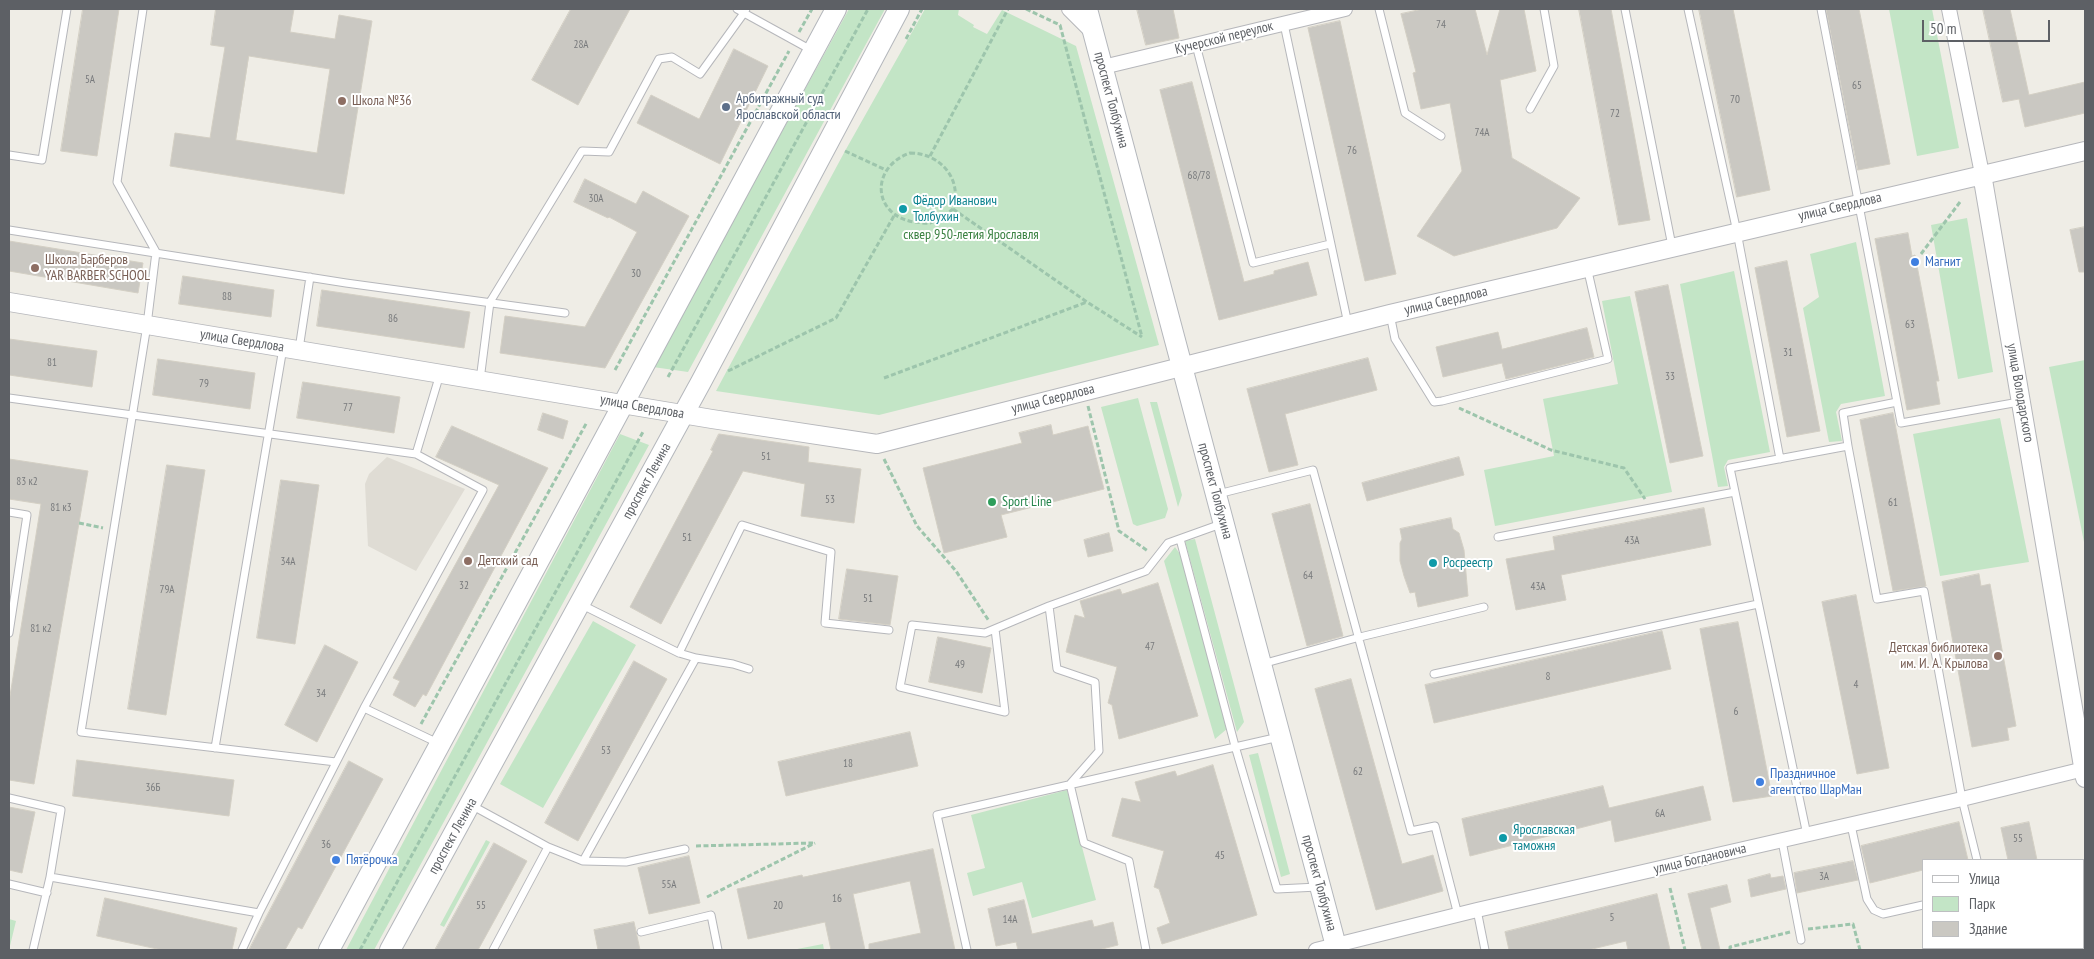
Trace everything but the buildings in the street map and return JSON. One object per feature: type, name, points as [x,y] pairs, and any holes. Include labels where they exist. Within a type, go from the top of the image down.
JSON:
[{"type":"main road","points":[[329,950],[441,745],[622,403],[836,9]]},
{"type":"main road","name":"проспект Ленина","points":[[390,950],[683,414],[899,9]]},
{"type":"main road","name":"проспект Толбухина","points":[[1082,9],[1093,33]]},
{"type":"main road","name":"проспект Толбухина","points":[[1087,9],[1337,947]]},
{"type":"street","points":[[1069,9],[1093,33]]},
{"type":"street","name":"Кучерской переулок","points":[[1103,67],[1345,9]]},
{"type":"street","name":"улица Володарского","points":[[1949,9],[1982,174],[2084,774]]},
{"type":"street","name":"улица Свердлова","points":[[9,302],[683,414],[877,444],[1348,324],[2085,151]]},
{"type":"street","name":"улица Богдановича","points":[[1316,950],[1337,947],[1477,910],[1962,799],[2084,774]]},
{"type":"lane","points":[[9,155],[42,160],[67,9]]},
{"type":"lane","points":[[143,9],[117,182],[156,252],[147,325],[81,732],[336,762]]},
{"type":"lane","points":[[736,9],[745,11],[813,51]]},
{"type":"lane","points":[[1379,9],[1405,113],[1441,136]]},
{"type":"lane","points":[[1530,109],[1554,66],[1544,9]]},
{"type":"lane","points":[[1625,9],[1672,247]]},
{"type":"lane","points":[[1688,9],[1737,232],[1780,459]]},
{"type":"lane","points":[[1821,9],[1901,424],[2021,402]]},
{"type":"lane","points":[[480,380],[490,302],[582,151],[609,152],[659,59],[672,57],[700,74],[745,11]]},
{"type":"lane","points":[[1284,24],[1348,324]]},
{"type":"lane","points":[[1196,45],[1253,263],[1330,244]]},
{"type":"lane","points":[[9,230],[310,277],[565,313]]},
{"type":"lane","points":[[1390,314],[1395,338],[1434,402],[1442,401],[1608,359],[1586,267]]},
{"type":"lane","points":[[215,748],[269,433],[310,277]]},
{"type":"lane","points":[[416,454],[440,373]]},
{"type":"lane","points":[[9,398],[416,454],[483,490],[364,708],[242,950]]},
{"type":"lane","points":[[1897,402],[1843,413],[1848,446],[1877,599],[1924,591],[1962,799],[1977,859]]},
{"type":"lane","points":[[1808,835],[1730,468],[1848,446]]},
{"type":"lane","points":[[1216,495],[1313,470],[1349,605],[1360,637],[1363,658],[1411,831],[1435,826],[1458,915]]},
{"type":"lane","points":[[1498,537],[1735,492]]},
{"type":"lane","points":[[9,512],[27,516],[9,633]]},
{"type":"lane","points":[[995,629],[1005,712],[900,687],[912,626],[985,633],[1049,606],[1146,570],[1168,543],[1224,523]]},
{"type":"lane","points":[[679,653],[742,525],[831,552],[825,623],[889,630]]},
{"type":"lane","points":[[1180,539],[1235,746],[1277,889],[1320,887]]},
{"type":"lane","points":[[580,604],[679,653],[748,669]]},
{"type":"lane","points":[[1434,674],[1758,604]]},
{"type":"lane","points":[[1049,606],[1057,669],[1095,682],[1099,751],[1070,784]]},
{"type":"lane","points":[[1261,664],[1360,637],[1484,607]]},
{"type":"lane","points":[[583,861],[696,658]]},
{"type":"lane","points":[[364,708],[441,745]]},
{"type":"lane","points":[[967,950],[937,815],[1280,736]]},
{"type":"lane","points":[[1070,784],[1084,843],[1129,861],[1146,950]]},
{"type":"lane","points":[[9,798],[61,810],[50,878],[34,950]]},
{"type":"lane","points":[[470,804],[548,847],[583,861],[626,862],[685,849]]},
{"type":"lane","points":[[1851,825],[1867,900],[1874,910],[1883,914],[1922,905]]},
{"type":"lane","points":[[1782,841],[1801,940]]},
{"type":"lane","points":[[492,950],[548,847]]},
{"type":"lane","points":[[50,878],[259,913]]},
{"type":"lane","points":[[9,884],[47,893]]},
{"type":"lane","points":[[1477,910],[1485,950]]},
{"type":"lane","points":[[642,932],[711,915],[718,950]]},
{"type":"path","points":[[615,370],[812,9]]},
{"type":"path","points":[[668,377],[868,9]]},
{"type":"path","points":[[930,156],[1008,9]]},
{"type":"path","points":[[953,209],[1087,302],[1142,337],[1060,25],[1026,9]]},
{"type":"path","points":[[845,151],[886,170]]},
{"type":"path","points":[[910,153],[930,156],[951,174],[956,187],[956,200],[953,209],[929,223],[905,220],[894,214],[883,199],[881,189],[886,170],[896,159],[910,153]]},
{"type":"path","points":[[1921,254],[1960,202]]},
{"type":"path","points":[[727,372],[836,318],[894,214]]},
{"type":"path","points":[[884,378],[1087,302]]},
{"type":"path","points":[[1442,401],[1488,420],[1551,450],[1624,468],[1651,508]]},
{"type":"path","points":[[1088,406],[1119,530],[1157,558]]},
{"type":"path","points":[[416,733],[587,422]]},
{"type":"path","points":[[360,950],[644,430]]},
{"type":"path","points":[[877,444],[917,526],[956,571],[995,629]]},
{"type":"path","points":[[79,523],[114,530]]},
{"type":"path","points":[[696,846],[815,843],[707,897]]},
{"type":"path","points":[[1670,888],[1685,950]]},
{"type":"shaded area","points":[[387,457],[465,489],[416,571],[368,546],[365,484],[369,474]]},
{"type":"green space","points":[[849,9],[885,9],[688,372],[653,367]]},
{"type":"green space","name":"сквер 950-летия Ярославля","points":[[925,9],[959,9],[958,15],[974,25],[973,27],[987,34],[1002,10],[1076,46],[1159,345],[879,415],[716,391],[845,151]]},
{"type":"green space","points":[[1889,9],[1932,9],[1959,148],[1917,156]]},
{"type":"green space","points":[[1967,218],[1993,372],[1958,379],[1931,225]]},
{"type":"green space","points":[[1856,242],[1885,396],[1841,404],[1836,412],[1842,441],[1829,442],[1803,308],[1819,297],[1810,254]]},
{"type":"green space","points":[[1734,271],[1770,452],[1728,460],[1724,467],[1728,486],[1718,487],[1680,284]]},
{"type":"green space","points":[[1630,296],[1672,492],[1495,526],[1484,470],[1554,456],[1543,399],[1618,384],[1602,301]]},
{"type":"green space","points":[[2085,360],[2085,547],[2049,367]]},
{"type":"green space","points":[[1138,398],[1168,509],[1165,518],[1137,526],[1133,524],[1101,407]]},
{"type":"green space","points":[[1150,402],[1157,402],[1182,495],[1178,507]]},
{"type":"green space","points":[[2000,418],[2029,562],[1940,576],[1913,434]]},
{"type":"green space","points":[[620,434],[649,445],[374,950],[346,950]]},
{"type":"green space","points":[[1195,539],[1244,722],[1237,732],[1185,541]]},
{"type":"green space","points":[[1175,547],[1180,554],[1228,728],[1215,739],[1164,561]]},
{"type":"green space","points":[[593,621],[636,645],[543,808],[500,784]]},
{"type":"green space","points":[[1258,753],[1290,874],[1281,877],[1249,755]]},
{"type":"green space","points":[[1067,790],[1096,900],[1032,918],[1022,882],[973,896],[967,873],[985,868],[971,815]]},
{"type":"green space","points":[[486,840],[490,842],[444,927],[440,925]]},
{"type":"green space","points":[[9,919],[16,921],[9,950]]},
{"type":"green space","points":[[823,944],[824,950],[792,950]]},
{"type":"place","name":"Школа №36","points":[[342,101]]},
{"type":"place","name":"Арбитражный суд Ярославской области","points":[[726,107]]},
{"type":"place","name":"Фёдор Иванович Толбухин","points":[[903,209]]},
{"type":"place","name":"Магнит","points":[[1915,262]]},
{"type":"place","name":"Школа Барберов YAR BARBER SCHOOL","points":[[35,268]]},
{"type":"place","name":"Sport Line","points":[[992,502]]},
{"type":"place","name":"Детский сад","points":[[468,561]]},
{"type":"place","name":"Росреестр","points":[[1433,563]]},
{"type":"place","name":"Детская библиотека им. И. А. Крылова","points":[[1998,656]]},
{"type":"place","name":"Праздничное агентство ШарМан","points":[[1760,782]]},
{"type":"place","name":"Ярославская таможня","points":[[1503,838]]},
{"type":"place","name":"Пятёрочка","points":[[336,860]]}]
